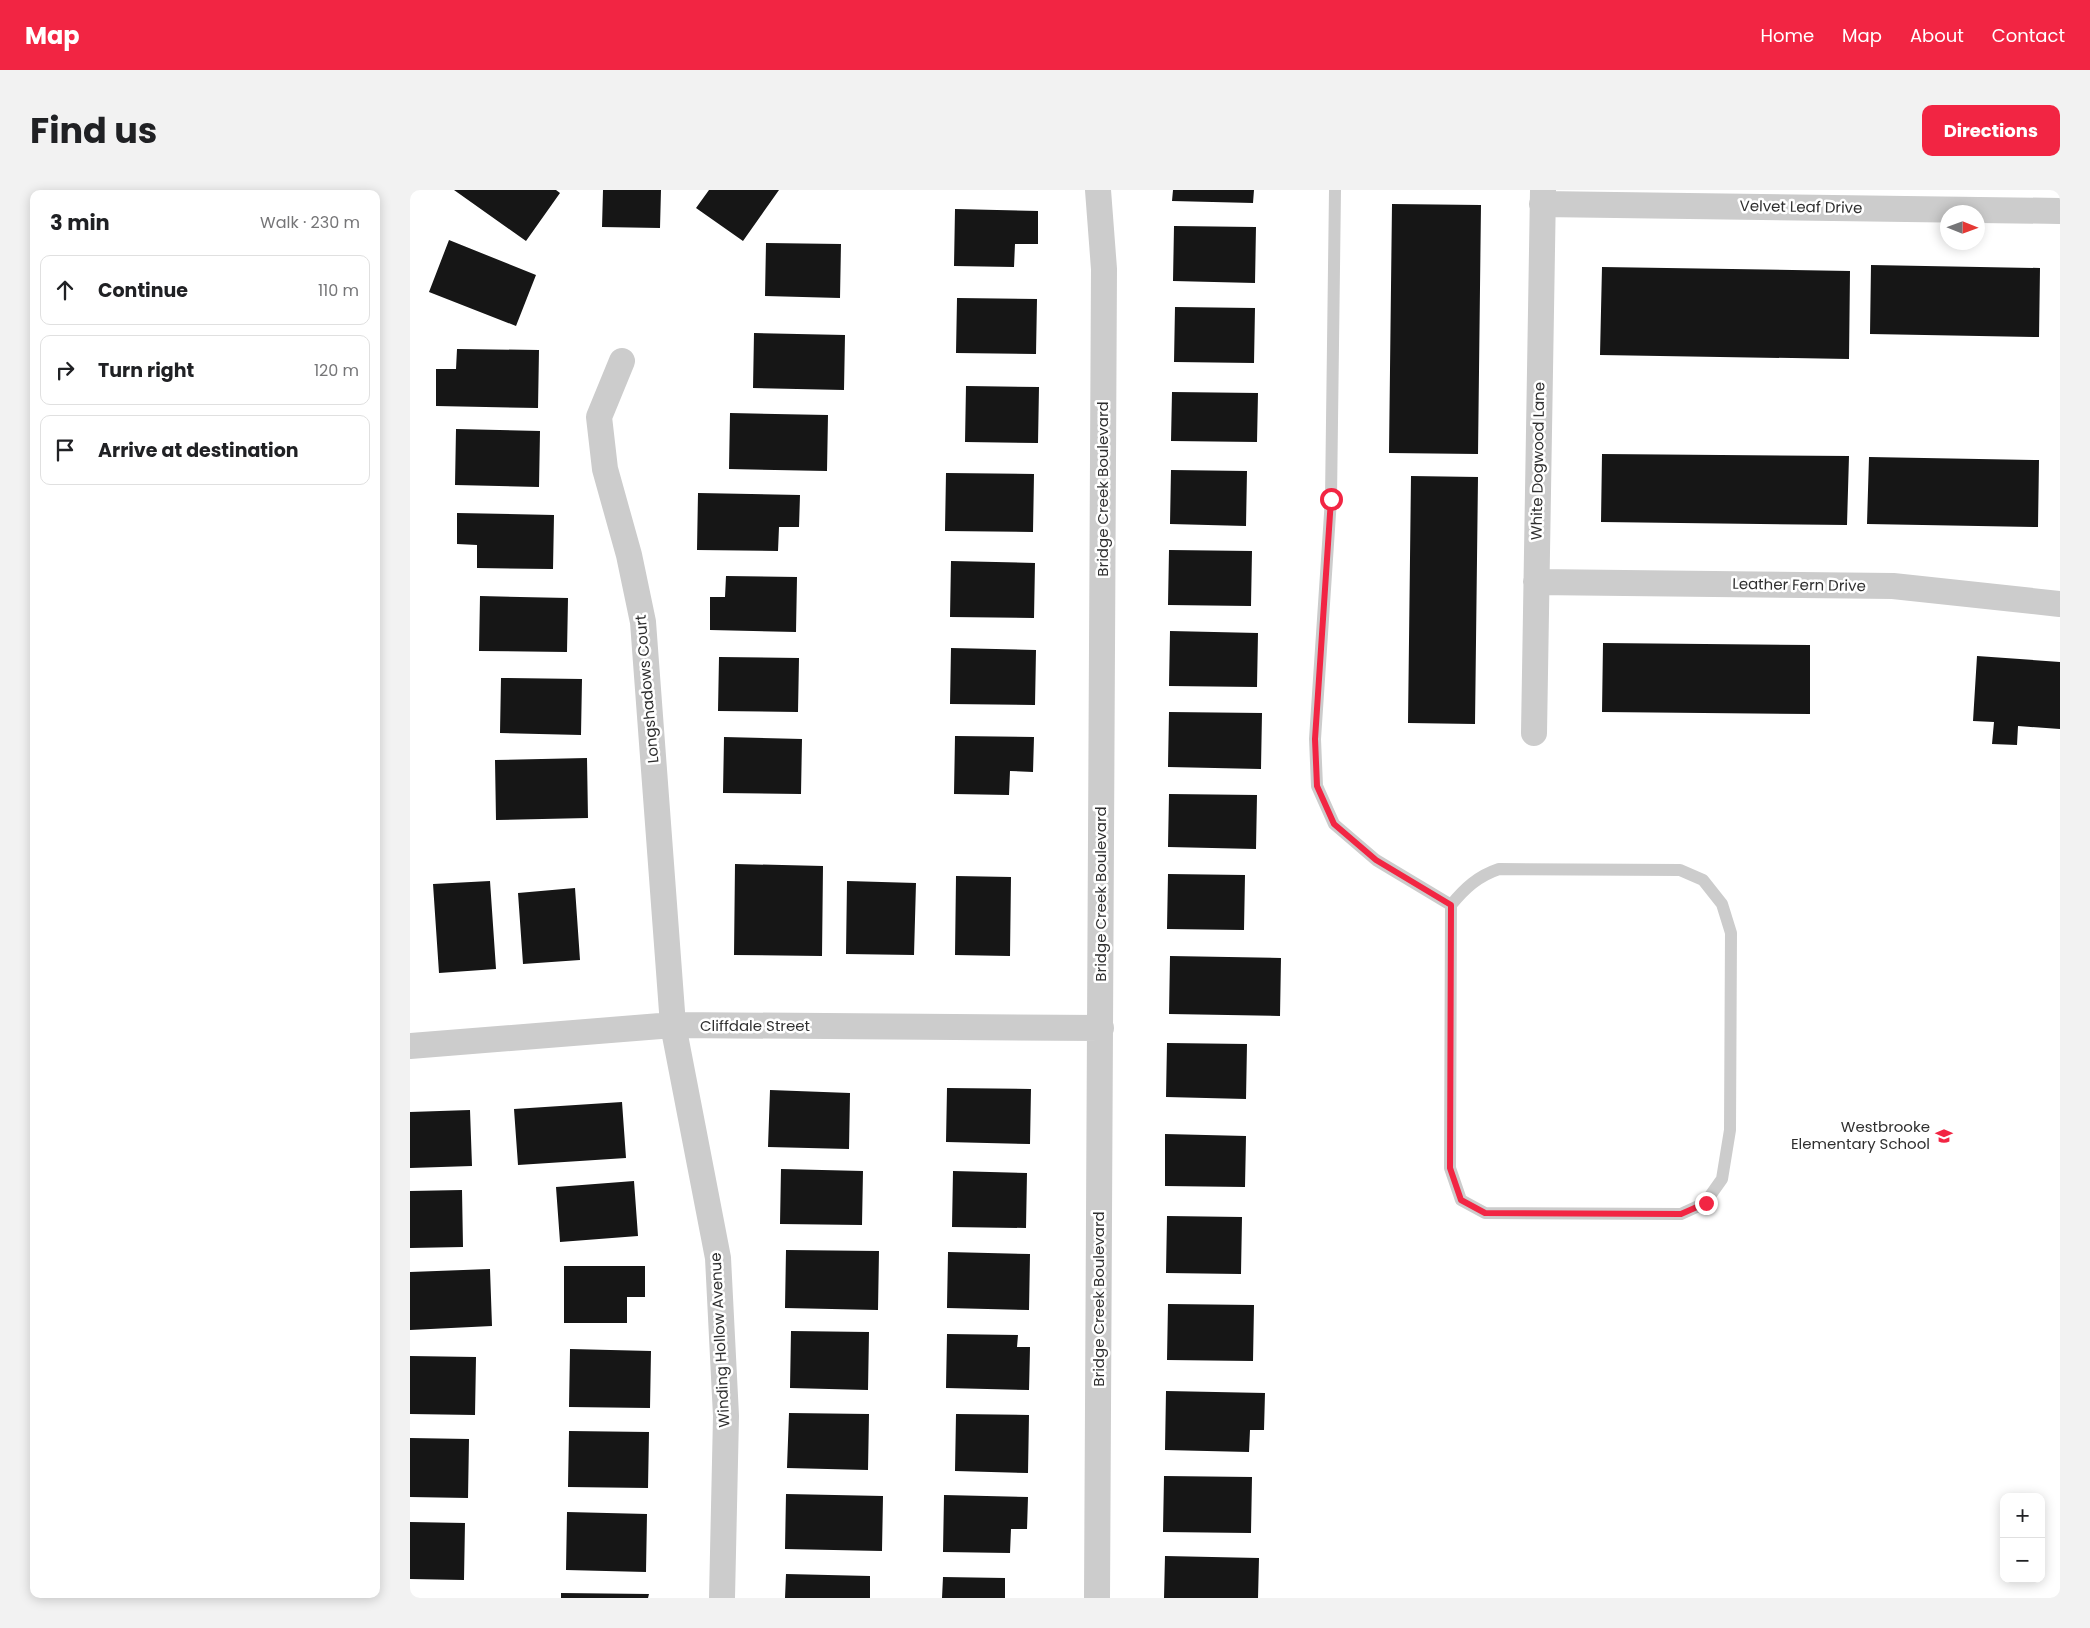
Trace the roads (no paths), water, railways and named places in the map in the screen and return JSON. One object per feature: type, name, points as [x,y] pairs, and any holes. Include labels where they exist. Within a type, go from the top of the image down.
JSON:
[{"type":"street","name":"Bridge Creek Boulevard","points":[[1097,1598],[1104,269],[1098,190]]},
{"type":"street","name":"Velvet Leaf Drive","points":[[1542,197],[2060,211]]},
{"type":"street","name":"White Dogwood Lane","points":[[1534,733],[1542,197]]},
{"type":"street","name":"Longshadows Court","points":[[622,362],[599,416],[605,469],[629,555],[644,622],[673,1025]]},
{"type":"street","name":"Leather Fern Drive","points":[[1536,582],[1893,586],[2060,604]]},
{"type":"street","name":"Cliffdale Street","points":[[410,1046],[673,1025],[1100,1028]]},
{"type":"street","name":"Winding Hollow Avenue","points":[[673,1025],[718,1258],[726,1416],[722,1598]]},
{"type":"lane","points":[[1335,190],[1331,499],[1315,739],[1317,786],[1334,824],[1376,860],[1451,905]]},
{"type":"lane","points":[[1499,869],[1680,870],[1703,880],[1722,904],[1731,933],[1730,1130],[1722,1179],[1706,1203],[1681,1214],[1485,1213],[1461,1200],[1450,1168],[1451,905],[1466,887],[1482,875],[1499,869]]},
{"type":"place","name":"Westbrooke Elementary School","points":[[1944,1136]]}]
